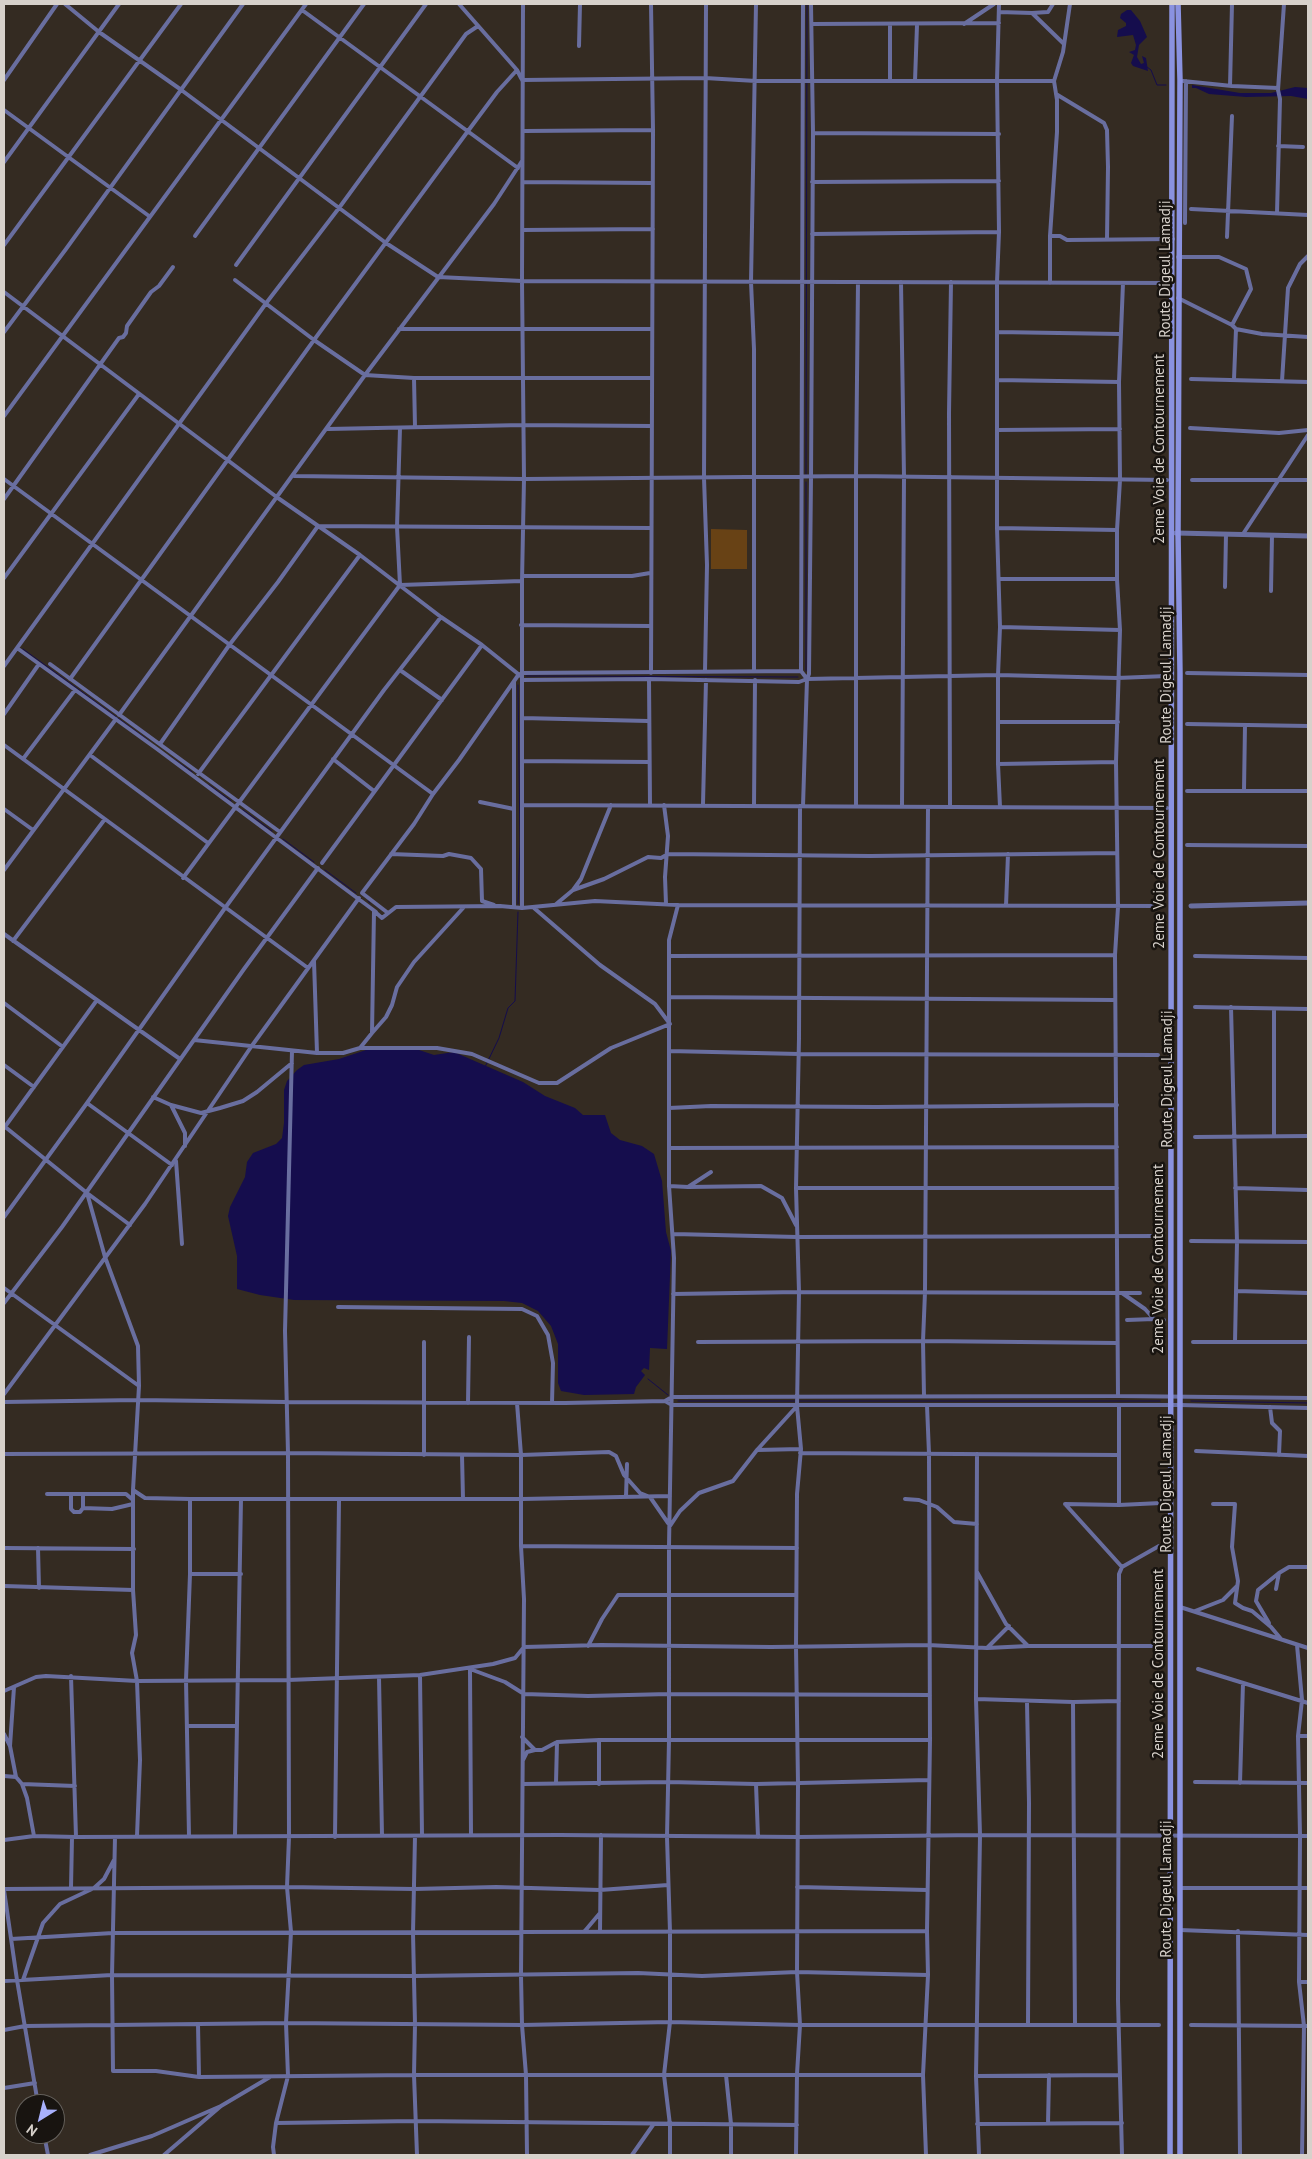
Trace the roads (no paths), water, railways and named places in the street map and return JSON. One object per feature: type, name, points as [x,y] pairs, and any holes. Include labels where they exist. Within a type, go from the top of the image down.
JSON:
[{"type":"main road","name":"2eme Voie de Contournement","points":[[1170,2155],[1175,533],[1172,4]]},
{"type":"main road","name":"Route Digeul Lamadji","points":[[1178,4],[1183,81],[1178,257],[1175,533],[1180,673],[1180,2155]]},
{"type":"street","points":[[4,80],[57,4]]},
{"type":"street","points":[[65,4],[99,32],[180,89],[386,243],[438,277],[705,282],[1173,284]]},
{"type":"street","points":[[4,162],[119,4]]},
{"type":"street","points":[[4,245],[181,4]]},
{"type":"street","points":[[4,332],[243,4]]},
{"type":"street","points":[[4,416],[305,4]]},
{"type":"street","points":[[195,236],[364,4]]},
{"type":"street","points":[[236,265],[426,4]]},
{"type":"street","points":[[459,4],[518,70],[522,80]]},
{"type":"street","points":[[465,10],[468,4]]},
{"type":"street","points":[[522,908],[521,625],[524,479],[522,230],[524,131],[522,80],[524,4]]},
{"type":"street","points":[[579,46],[580,4]]},
{"type":"street","points":[[650,673],[653,229],[651,4]]},
{"type":"street","points":[[704,671],[707,565],[704,478],[706,4]]},
{"type":"street","points":[[754,671],[754,349],[751,282],[756,4]]},
{"type":"street","points":[[796,2155],[800,2025],[797,1972],[798,1742],[796,1595],[797,1494],[801,1451],[797,1405],[799,1292],[796,1148],[799,1054],[799,855],[806,679],[809,674],[806,478],[807,282],[803,4]]},
{"type":"street","points":[[806,679],[801,671],[806,478],[807,282],[812,234],[812,4]]},
{"type":"street","points":[[964,24],[994,4]]},
{"type":"street","points":[[999,4],[997,81],[999,134],[997,528],[1000,627],[998,676],[1000,806]]},
{"type":"street","points":[[1000,12],[1048,12],[1053,4]]},
{"type":"street","points":[[1050,283],[1050,236],[1056,154],[1056,94],[1054,81],[1064,44],[1070,4]]},
{"type":"street","points":[[1230,86],[1232,4]]},
{"type":"street","points":[[1277,213],[1280,99],[1278,89],[1284,4]]},
{"type":"street","points":[[302,10],[518,168]]},
{"type":"street","points":[[1032,13],[1064,44]]},
{"type":"street","points":[[812,24],[917,25],[999,23]]},
{"type":"street","points":[[890,24],[890,81]]},
{"type":"street","points":[[915,81],[917,25]]},
{"type":"street","points":[[4,666],[267,302],[339,208],[466,34],[478,26]]},
{"type":"street","points":[[70,679],[140,579],[314,340],[497,92],[518,70]]},
{"type":"street","points":[[522,80],[705,78],[756,81],[1054,81]]},
{"type":"street","points":[[1185,223],[1183,81],[1278,89]]},
{"type":"street","points":[[1056,94],[1104,123],[1107,130],[1107,239]]},
{"type":"street","points":[[4,110],[149,216]]},
{"type":"street","points":[[1227,237],[1232,116]]},
{"type":"street","points":[[524,131],[653,130]]},
{"type":"street","points":[[813,132],[999,134]]},
{"type":"street","points":[[1278,146],[1303,147]]},
{"type":"street","points":[[119,715],[294,476],[365,375],[494,204],[523,160]]},
{"type":"street","points":[[812,182],[999,181]]},
{"type":"street","points":[[523,182],[652,183]]},
{"type":"street","points":[[1191,209],[1308,215]]},
{"type":"street","points":[[522,230],[653,229]]},
{"type":"street","points":[[812,234],[999,232]]},
{"type":"street","points":[[1050,236],[1060,236],[1067,240],[1173,239]]},
{"type":"street","points":[[1282,381],[1288,288],[1300,264],[1308,256]]},
{"type":"street","points":[[1178,257],[1219,257],[1246,269],[1251,289],[1232,325]]},
{"type":"street","points":[[4,499],[119,338],[123,338],[127,326],[151,292],[159,286],[173,266]]},
{"type":"street","points":[[235,280],[267,302],[314,340],[365,375],[414,378],[652,378]]},
{"type":"street","points":[[856,806],[858,282]]},
{"type":"street","points":[[901,282],[904,477],[902,806]]},
{"type":"street","points":[[950,807],[949,478],[952,282]]},
{"type":"street","points":[[1118,1396],[1117,1344],[1120,1293],[1116,1237],[1117,1147],[1114,955],[1118,907],[1116,762],[1118,722],[1117,678],[1120,630],[1117,530],[1120,480],[1119,382],[1123,283]]},
{"type":"street","points":[[4,292],[278,498],[360,554],[521,676],[799,682],[806,679],[856,677],[950,678],[998,676],[1117,678],[1167,676]]},
{"type":"street","points":[[1178,298],[1232,325],[1236,329],[1284,337],[1308,337]]},
{"type":"street","points":[[399,329],[652,329]]},
{"type":"street","points":[[1234,379],[1236,329]]},
{"type":"street","points":[[997,332],[1120,334]]},
{"type":"street","points":[[414,378],[415,427]]},
{"type":"street","points":[[1191,379],[1308,382]]},
{"type":"street","points":[[997,380],[1119,382]]},
{"type":"street","points":[[4,578],[139,394]]},
{"type":"street","points":[[328,429],[523,425],[651,426]]},
{"type":"street","points":[[183,878],[400,585],[397,527],[400,428]]},
{"type":"street","points":[[1190,428],[1278,433],[1308,430]]},
{"type":"street","points":[[997,430],[1120,429]]},
{"type":"street","points":[[1242,534],[1308,435]]},
{"type":"street","points":[[294,476],[524,479],[806,478],[856,476],[1168,480]]},
{"type":"street","points":[[4,479],[191,617],[353,733],[433,794]]},
{"type":"street","points":[[1192,480],[1308,480]]},
{"type":"street","points":[[318,526],[651,528]]},
{"type":"street","points":[[160,744],[230,644],[318,526]]},
{"type":"street","points":[[997,528],[1117,530]]},
{"type":"street","points":[[1175,533],[1308,536]]},
{"type":"street","points":[[1225,587],[1226,534]]},
{"type":"street","points":[[1271,591],[1272,535]]},
{"type":"street","points":[[195,777],[270,673],[360,554]]},
{"type":"street","points":[[400,585],[522,578],[632,576],[650,573]]},
{"type":"street","points":[[999,579],[1117,579]]},
{"type":"street","points":[[4,1217],[333,759],[441,617]]},
{"type":"street","points":[[521,625],[651,626]]},
{"type":"street","points":[[1000,627],[1120,630]]},
{"type":"street","points":[[322,863],[482,645]]},
{"type":"street","points":[[17,648],[359,898],[382,918]]},
{"type":"street","points":[[4,714],[39,664]]},
{"type":"street","points":[[50,664],[280,832]]},
{"type":"street","points":[[400,670],[442,700]]},
{"type":"street","points":[[388,913],[362,892],[514,681],[521,676],[704,671],[801,671]]},
{"type":"street","points":[[1187,673],[1308,675]]},
{"type":"street","points":[[650,679],[648,721],[650,805]]},
{"type":"street","points":[[703,804],[706,680]]},
{"type":"street","points":[[754,806],[755,680]]},
{"type":"street","points":[[514,681],[514,907]]},
{"type":"street","points":[[23,759],[75,690]]},
{"type":"street","points":[[522,718],[648,721]]},
{"type":"street","points":[[4,870],[116,719]]},
{"type":"street","points":[[998,722],[1118,722]]},
{"type":"street","points":[[1187,724],[1308,726]]},
{"type":"street","points":[[1244,790],[1246,725]]},
{"type":"street","points":[[4,745],[308,968]]},
{"type":"street","points":[[90,755],[208,843]]},
{"type":"street","points":[[333,759],[374,791]]},
{"type":"street","points":[[522,761],[649,762]]},
{"type":"street","points":[[998,764],[1116,762]]},
{"type":"street","points":[[1187,791],[1308,791]]},
{"type":"street","points":[[480,802],[514,809]]},
{"type":"street","points":[[523,805],[703,804],[754,806],[1167,808]]},
{"type":"street","points":[[554,906],[573,890],[581,879],[595,841],[612,805]]},
{"type":"street","points":[[664,805],[668,836],[665,877],[666,904]]},
{"type":"street","points":[[924,1396],[928,807]]},
{"type":"street","points":[[4,809],[33,830]]},
{"type":"street","points":[[13,941],[104,818]]},
{"type":"street","points":[[1187,845],[1308,846]]},
{"type":"street","points":[[573,890],[604,879],[648,857],[661,858],[668,854],[927,855],[1117,853]]},
{"type":"street","points":[[391,854],[443,856],[449,854],[471,858],[481,870],[482,901],[498,906]]},
{"type":"street","points":[[1006,906],[1008,854]]},
{"type":"street","points":[[4,1302],[86,1193],[318,868]]},
{"type":"street","points":[[4,1394],[130,1225],[176,1160],[251,1047],[359,898]]},
{"type":"street","points":[[382,918],[396,906],[534,908],[595,901],[678,905],[1163,906]]},
{"type":"street","points":[[1191,906],[1308,903]]},
{"type":"street","points":[[670,2155],[670,2125],[664,2075],[670,2022],[667,1837],[669,1526],[674,1294],[674,1234],[669,1186],[669,1051],[670,937],[678,905]]},
{"type":"street","points":[[360,1048],[386,1017],[392,1005],[397,987],[414,962],[465,907]]},
{"type":"street","points":[[534,908],[600,965],[655,1004],[670,1024]]},
{"type":"street","points":[[372,1032],[374,911],[382,918]]},
{"type":"street","points":[[4,934],[180,1059]]},
{"type":"street","points":[[670,956],[1114,955]]},
{"type":"street","points":[[1195,956],[1308,958]]},
{"type":"street","points":[[314,961],[317,1053]]},
{"type":"street","points":[[670,997],[1115,1000]]},
{"type":"street","points":[[97,1000],[4,1127],[86,1193],[130,1225]]},
{"type":"street","points":[[4,1003],[63,1047]]},
{"type":"street","points":[[1195,1007],[1274,1010],[1308,1009]]},
{"type":"street","points":[[1231,1007],[1237,1242],[1235,1342]]},
{"type":"street","points":[[1274,1010],[1274,1135]]},
{"type":"street","points":[[194,1040],[317,1053],[343,1053],[360,1048],[437,1048],[472,1054],[539,1083],[556,1083],[611,1048],[670,1024]]},
{"type":"street","points":[[274,2155],[276,2123],[288,2076],[286,2023],[291,1932],[287,1887],[290,1837],[288,1453],[285,1331],[292,1051]]},
{"type":"street","points":[[669,1051],[799,1054],[1158,1055]]},
{"type":"street","points":[[153,1097],[171,1105],[201,1113],[242,1101],[273,1081],[292,1063]]},
{"type":"street","points":[[4,1065],[34,1087]]},
{"type":"street","points":[[87,1104],[172,1165]]},
{"type":"street","points":[[171,1105],[185,1133],[185,1146]]},
{"type":"street","points":[[669,1108],[711,1106],[1116,1106]]},
{"type":"street","points":[[1195,1136],[1308,1136]]},
{"type":"street","points":[[669,1148],[1117,1147]]},
{"type":"street","points":[[176,1160],[182,1244]]},
{"type":"street","points":[[688,1186],[711,1172]]},
{"type":"street","points":[[669,1186],[760,1186],[782,1198],[797,1227]]},
{"type":"street","points":[[796,1188],[1117,1188]]},
{"type":"street","points":[[1235,1188],[1308,1190]]},
{"type":"street","points":[[86,1193],[105,1257],[138,1346],[139,1386],[133,1490],[133,1590],[136,1635],[132,1653],[137,1681],[140,1760],[137,1836]]},
{"type":"street","points":[[674,1234],[797,1237],[1160,1236]]},
{"type":"street","points":[[1191,1240],[1308,1242]]},
{"type":"street","points":[[4,1288],[139,1386]]},
{"type":"street","points":[[1236,1291],[1308,1293]]},
{"type":"street","points":[[674,1294],[799,1292],[1140,1293]]},
{"type":"street","points":[[1120,1293],[1145,1309],[1154,1319]]},
{"type":"street","points":[[338,1307],[522,1310],[537,1316],[548,1335],[553,1363],[552,1403]]},
{"type":"street","points":[[1127,1320],[1164,1320]]},
{"type":"street","points":[[468,1403],[469,1337]]},
{"type":"street","points":[[424,1342],[424,1454]]},
{"type":"street","points":[[698,1342],[1117,1344]]},
{"type":"street","points":[[1193,1342],[1308,1342]]},
{"type":"street","points":[[4,1402],[137,1400],[552,1403],[665,1401],[672,1397],[924,1396],[1308,1398]]},
{"type":"street","points":[[665,1401],[672,1405],[1180,1405],[1308,1408]]},
{"type":"street","points":[[518,1403],[524,1599],[521,1975],[526,2076],[527,2155]]},
{"type":"street","points":[[669,1526],[680,1511],[699,1493],[733,1481],[757,1450],[797,1405]]},
{"type":"street","points":[[926,2155],[923,2075],[928,1975],[926,1931],[930,1740],[928,1645],[929,1454],[927,1405]]},
{"type":"street","points":[[1119,1406],[1117,1455],[1119,1505]]},
{"type":"street","points":[[1270,1407],[1272,1423],[1280,1431],[1279,1455]]},
{"type":"street","points":[[757,1450],[929,1454],[1117,1455]]},
{"type":"street","points":[[1196,1451],[1308,1456]]},
{"type":"street","points":[[4,1454],[288,1453],[521,1455],[609,1452],[616,1456],[626,1478],[640,1493],[650,1497],[669,1526]]},
{"type":"street","points":[[462,1454],[463,1499]]},
{"type":"street","points":[[977,1454],[976,1699],[980,1835],[976,2124],[979,2155]]},
{"type":"street","points":[[626,1497],[627,1464]]},
{"type":"street","points":[[133,1490],[145,1498],[190,1499],[522,1499],[670,1496]]},
{"type":"street","points":[[47,1494],[126,1494],[133,1502]]},
{"type":"street","points":[[71,1494],[71,1509],[74,1512],[80,1512],[83,1508],[83,1494]]},
{"type":"street","points":[[189,1836],[186,1680],[190,1574],[190,1499]]},
{"type":"street","points":[[235,1836],[241,1499]]},
{"type":"street","points":[[905,1499],[919,1500],[937,1507],[954,1522],[976,1524]]},
{"type":"street","points":[[335,1837],[340,1500]]},
{"type":"street","points":[[83,1508],[112,1509],[133,1502]]},
{"type":"street","points":[[1122,1567],[1064,1504],[1119,1505],[1161,1503]]},
{"type":"street","points":[[1213,1504],[1236,1504],[1232,1547],[1237,1586],[1235,1603],[1243,1608],[1252,1610],[1281,1639]]},
{"type":"street","points":[[522,1546],[797,1548]]},
{"type":"street","points":[[1122,2155],[1119,2075],[1119,1574],[1122,1567],[1159,1546]]},
{"type":"street","points":[[4,1548],[134,1549]]},
{"type":"street","points":[[38,1548],[39,1588]]},
{"type":"street","points":[[1271,1627],[1256,1601],[1258,1590],[1278,1573],[1289,1567],[1308,1568]]},
{"type":"street","points":[[976,1570],[1008,1626],[1028,1646]]},
{"type":"street","points":[[1276,1589],[1278,1573]]},
{"type":"street","points":[[190,1574],[241,1574]]},
{"type":"street","points":[[4,1586],[133,1590]]},
{"type":"street","points":[[1195,1612],[1223,1600],[1237,1586]]},
{"type":"street","points":[[588,1646],[602,1619],[618,1595],[796,1595]]},
{"type":"street","points":[[1180,1607],[1308,1648]]},
{"type":"street","points":[[987,1648],[1008,1626]]},
{"type":"street","points":[[1298,1644],[1302,1700],[1298,1736],[1300,1783],[1299,1982],[1306,2026],[1302,2076],[1302,2155]]},
{"type":"street","points":[[4,1691],[36,1676],[71,1676],[137,1681],[288,1680],[420,1675],[470,1669],[515,1658],[524,1647],[928,1645],[987,1648],[1028,1646],[1160,1646]]},
{"type":"street","points":[[470,1669],[505,1682],[524,1694],[588,1696],[669,1694],[797,1696],[930,1695]]},
{"type":"street","points":[[470,1669],[471,1835]]},
{"type":"street","points":[[1198,1669],[1308,1703]]},
{"type":"street","points":[[420,1675],[422,1836]]},
{"type":"street","points":[[71,1676],[75,1786],[71,1888]]},
{"type":"street","points":[[379,1677],[382,1836]]},
{"type":"street","points":[[1240,1783],[1243,1683]]},
{"type":"street","points":[[14,1687],[10,1746],[16,1777],[22,1784],[34,1836]]},
{"type":"street","points":[[976,1699],[1027,1702],[1119,1701]]},
{"type":"street","points":[[1027,1702],[1028,2025]]},
{"type":"street","points":[[1073,1702],[1075,2025]]},
{"type":"street","points":[[186,1726],[237,1726]]},
{"type":"street","points":[[4,1734],[10,1746]]},
{"type":"street","points":[[1298,1736],[1308,1736]]},
{"type":"street","points":[[522,1737],[535,1750]]},
{"type":"street","points":[[522,1760],[527,1752],[542,1750],[557,1742],[599,1740],[798,1742],[930,1740]]},
{"type":"street","points":[[599,1740],[599,1784]]},
{"type":"street","points":[[556,1783],[557,1742]]},
{"type":"street","points":[[4,1776],[16,1777]]},
{"type":"street","points":[[523,1784],[668,1782],[756,1784],[929,1780]]},
{"type":"street","points":[[1195,1782],[1308,1783]]},
{"type":"street","points":[[22,1784],[75,1786]]},
{"type":"street","points":[[756,1784],[758,1837]]},
{"type":"street","points":[[4,1840],[34,1836],[1308,1836]]},
{"type":"street","points":[[414,1836],[413,1932],[416,2024],[414,2075],[417,2155]]},
{"type":"street","points":[[600,1932],[601,1836]]},
{"type":"street","points":[[115,1837],[112,1975],[113,2071],[156,2071],[199,2077],[923,2075]]},
{"type":"street","points":[[23,1980],[43,1924],[60,1904],[94,1888],[104,1879],[115,1858]]},
{"type":"street","points":[[37,2094],[11,1939],[6,1920],[4,1889],[287,1887],[414,1889],[522,1887],[600,1890],[668,1885]]},
{"type":"street","points":[[797,1887],[927,1890]]},
{"type":"street","points":[[1180,1888],[1308,1888]]},
{"type":"street","points":[[584,1932],[600,1912]]},
{"type":"street","points":[[1180,1930],[1308,1935]]},
{"type":"street","points":[[11,1939],[113,1933],[926,1931]]},
{"type":"street","points":[[1238,1931],[1240,2155]]},
{"type":"street","points":[[4,1981],[112,1975],[414,1976],[669,1974],[702,1976],[797,1972],[928,1975]]},
{"type":"street","points":[[1299,1982],[1308,1982]]},
{"type":"street","points":[[4,2030],[25,2026],[286,2023],[522,2025],[670,2022],[800,2025],[1160,2024]]},
{"type":"street","points":[[198,2024],[199,2077]]},
{"type":"street","points":[[1191,2024],[1306,2026]]},
{"type":"street","points":[[726,2075],[731,2124],[731,2155]]},
{"type":"street","points":[[1048,2124],[1049,2075]]},
{"type":"street","points":[[976,2076],[1119,2075]]},
{"type":"street","points":[[90,2155],[152,2136],[221,2106],[272,2076]]},
{"type":"street","points":[[1302,2076],[1308,2076]]},
{"type":"street","points":[[4,2088],[35,2083]]},
{"type":"street","points":[[164,2155],[221,2106]]},
{"type":"street","points":[[276,2123],[415,2121],[653,2125],[797,2124]]},
{"type":"street","points":[[976,2124],[1122,2123]]},
{"type":"street","points":[[1302,2123],[1308,2124]]},
{"type":"street","points":[[632,2155],[653,2125]]},
{"type":"waterway","points":[[806,474],[807,4]]},
{"type":"waterway","points":[[1147,67],[1151,70],[1157,85],[1166,85]]},
{"type":"waterway","points":[[806,482],[806,671]]},
{"type":"waterway","points":[[23,649],[149,741]]},
{"type":"waterway","points":[[526,676],[798,677]]},
{"type":"waterway","points":[[518,685],[520,843],[518,904]]},
{"type":"waterway","points":[[169,756],[192,772]]},
{"type":"waterway","points":[[209,785],[231,801]]},
{"type":"waterway","points":[[243,810],[272,831]]},
{"type":"waterway","points":[[283,839],[314,862]]},
{"type":"waterway","points":[[325,870],[356,893]]},
{"type":"waterway","points":[[485,1067],[499,1038],[508,1008],[515,1001],[518,912]]},
{"type":"waterway","points":[[648,1379],[668,1395]]},
{"type":"waterway","points":[[678,1401],[795,1401]]},
{"type":"waterway","points":[[799,1401],[1160,1401]]},
{"type":"waterway","points":[[1191,1401],[1308,1403]]}]
